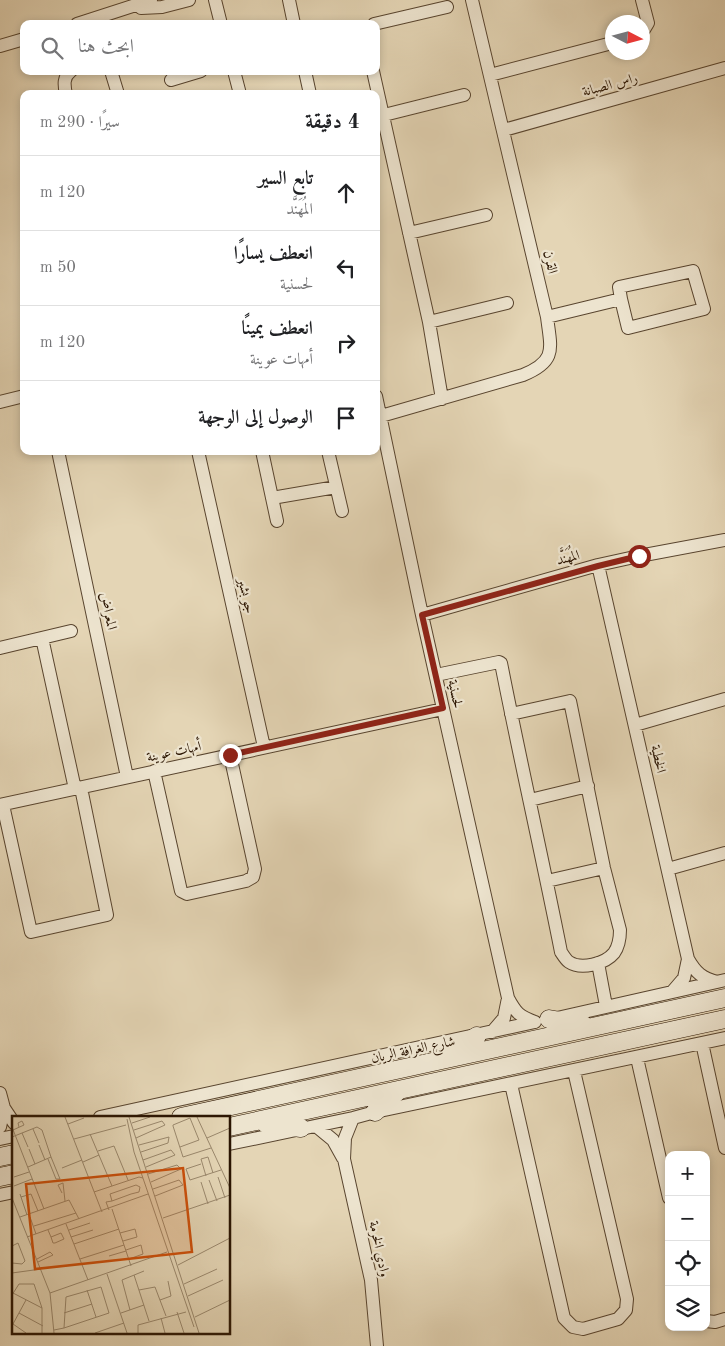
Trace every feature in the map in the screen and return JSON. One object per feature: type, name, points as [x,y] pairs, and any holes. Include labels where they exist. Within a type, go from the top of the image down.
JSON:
[{"type":"main road","name":"شارع الغرافة الريان","points":[[186,1116],[725,998]]},
{"type":"main road","points":[[230,1127],[725,1018]]},
{"type":"main road","points":[[542,1021],[595,1027]]},
{"type":"main road","points":[[439,1060],[485,1034]]},
{"type":"main road","points":[[375,1112],[401,1089]]},
{"type":"main road","points":[[254,1122],[308,1127]]},
{"type":"street","points":[[92,20],[151,0]]},
{"type":"street","points":[[130,8],[162,7],[189,0]]},
{"type":"street","points":[[215,0],[220,20]]},
{"type":"street","points":[[289,0],[293,20]]},
{"type":"street","name":"القرن","points":[[381,416],[523,375],[542,366],[548,358],[550,351],[546,317],[504,130],[472,0]]},
{"type":"street","points":[[642,0],[646,15]]},
{"type":"street","points":[[380,23],[447,7]]},
{"type":"street","points":[[0,46],[20,40]]},
{"type":"street","points":[[490,75],[605,45]]},
{"type":"street","name":"راس الصبانة","points":[[504,130],[725,68]]},
{"type":"street","points":[[65,90],[64,82],[67,75]]},
{"type":"street","points":[[112,75],[117,90]]},
{"type":"street","points":[[171,80],[188,75]]},
{"type":"street","points":[[235,75],[239,90]]},
{"type":"street","points":[[306,75],[309,90]]},
{"type":"street","points":[[374,75],[378,90]]},
{"type":"street","points":[[384,115],[464,95]]},
{"type":"street","points":[[380,99],[429,322],[442,399]]},
{"type":"street","points":[[409,233],[486,215]]},
{"type":"street","points":[[693,271],[704,309],[628,328],[621,299],[619,286],[693,271]]},
{"type":"street","points":[[546,317],[621,299]]},
{"type":"street","points":[[429,322],[507,303]]},
{"type":"street","points":[[0,402],[20,397]]},
{"type":"street","name":"لحسنية","points":[[380,412],[422,615],[508,998],[522,1018],[542,1021]]},
{"type":"street","name":"المعراض","points":[[59,455],[127,778]]},
{"type":"street","name":"جو بشير","points":[[199,455],[264,747]]},
{"type":"street","points":[[263,455],[277,521]]},
{"type":"street","points":[[329,455],[342,510]]},
{"type":"street","points":[[272,498],[336,487]]},
{"type":"street","name":"المُهَنَّد","points":[[422,615],[598,566],[639,556],[725,540]]},
{"type":"street","name":"الخطية","points":[[598,566],[688,959],[698,974],[704,978],[721,981]]},
{"type":"street","points":[[0,648],[71,631]]},
{"type":"street","points":[[1,805],[31,932],[107,915],[42,638]]},
{"type":"street","points":[[436,675],[500,662],[561,952],[569,962],[582,965],[598,963],[614,953],[620,940],[620,930],[604,868],[570,701],[511,714]]},
{"type":"street","points":[[635,725],[725,699]]},
{"type":"street","name":"أمهات عوينة","points":[[1,805],[443,708]]},
{"type":"street","points":[[154,771],[181,891],[187,894],[250,880],[253,877],[255,869],[230,755]]},
{"type":"street","points":[[530,800],[588,786]]},
{"type":"street","points":[[668,869],[725,853]]},
{"type":"street","points":[[547,880],[604,868]]},
{"type":"street","points":[[672,992],[684,978],[688,959]]},
{"type":"street","points":[[598,963],[606,1006]]},
{"type":"street","name":"شارع الغرافة الريان","points":[[105,1116],[721,981]]},
{"type":"street","name":"لحسنية","points":[[485,1034],[504,1018],[508,998]]},
{"type":"street","points":[[230,1144],[725,1038]]},
{"type":"street","points":[[702,1043],[725,1148]]},
{"type":"street","points":[[637,1058],[669,1196]]},
{"type":"street","points":[[511,1084],[564,1318],[573,1327],[583,1329],[618,1319],[626,1310],[627,1299],[574,1071]]},
{"type":"street","points":[[0,1092],[4,1108],[12,1120]]},
{"type":"street","points":[[0,1127],[4,1108]]},
{"type":"street","name":"وادي الخرمة","points":[[354,1118],[345,1138],[344,1160],[371,1280],[377,1346]]},
{"type":"street","name":"وادي الخرمة","points":[[308,1127],[333,1140],[344,1160]]},
{"type":"street","points":[[3,1180],[12,1190]]},
{"type":"street","points":[[710,1321],[725,1319]]},
{"type":"route","points":[[230,755],[443,708],[422,615],[639,556]]}]
